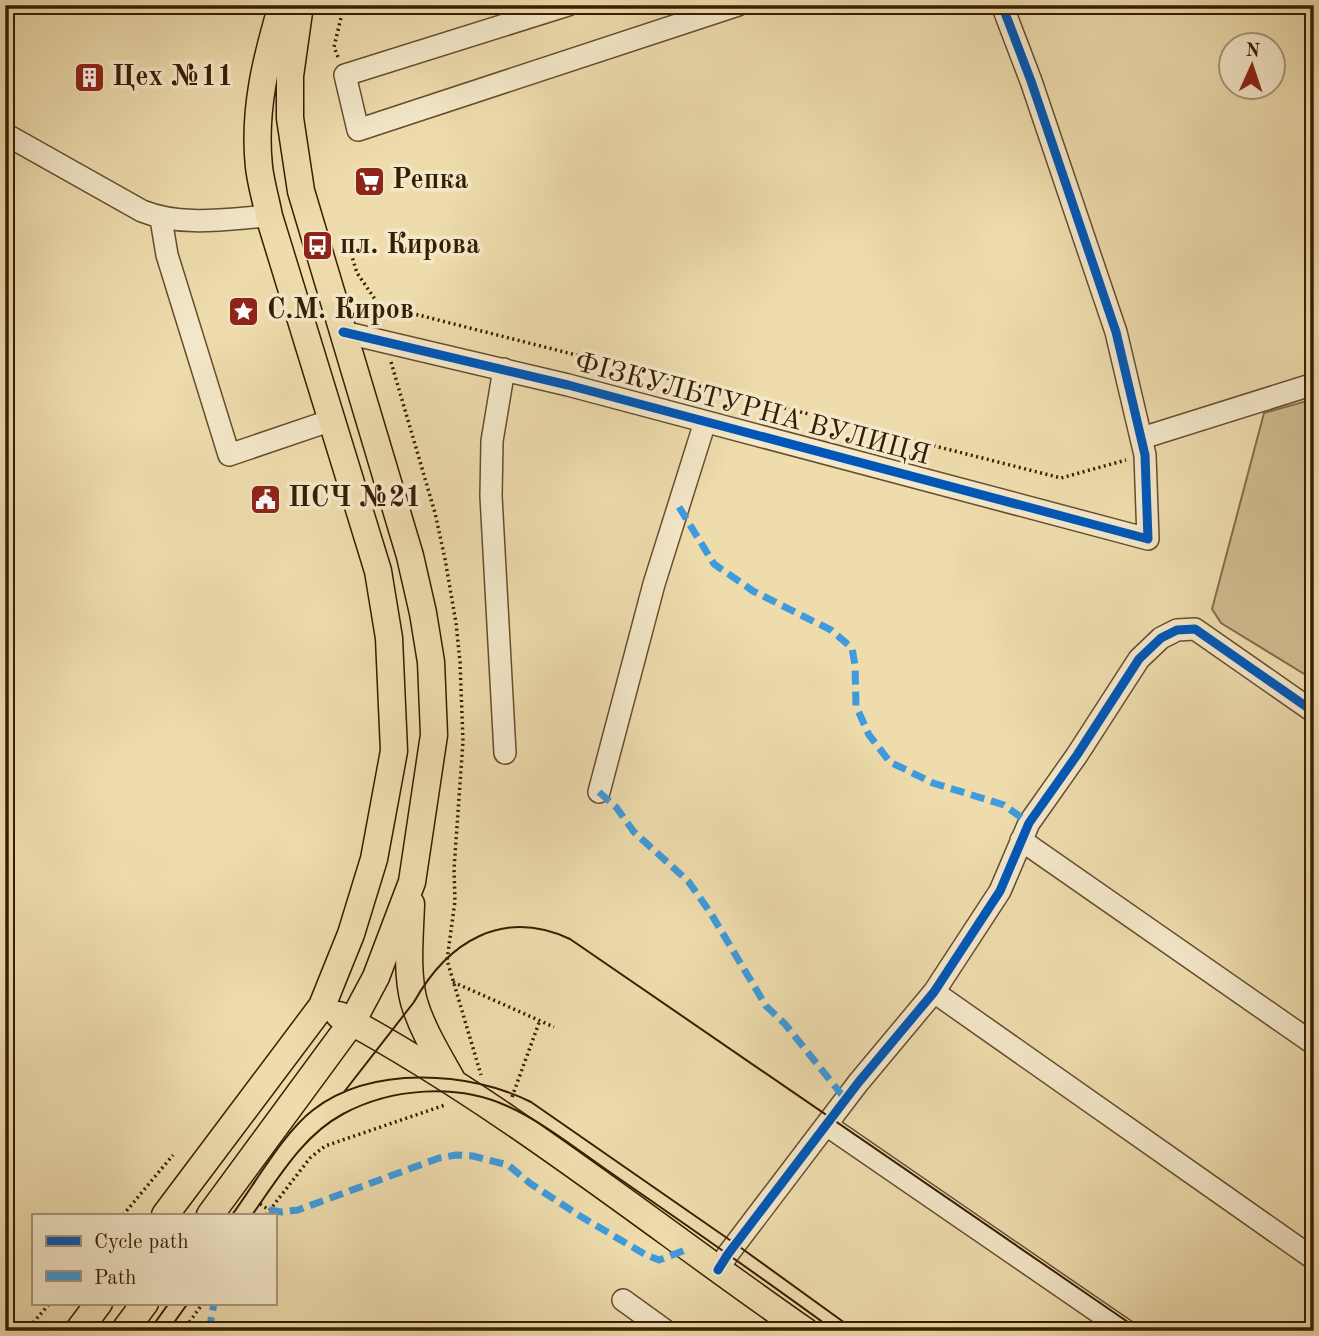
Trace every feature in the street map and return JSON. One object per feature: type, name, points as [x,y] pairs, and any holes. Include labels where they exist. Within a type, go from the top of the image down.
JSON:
[{"type":"main road","points":[[166,1214],[322,1006],[351,934],[374,859],[394,751],[389,638],[378,571],[269,216],[259,167],[259,103],[265,64],[282,5]]},
{"type":"main road","points":[[300,5],[290,76],[290,118],[301,191],[410,556],[424,614],[431,662],[434,735],[412,882],[411,974],[414,1002],[430,1041],[452,1080]]},
{"type":"main road","points":[[211,1214],[352,1022],[376,977],[412,882]]},
{"type":"main road","points":[[322,1006],[476,1096],[805,1331]]},
{"type":"main road","points":[[78,1331],[98,1304]]},
{"type":"main road","points":[[124,1331],[144,1304]]},
{"type":"street","points":[[568,5],[345,75],[358,130],[738,5]]},
{"type":"street","points":[[1002,5],[1031,81],[1116,332],[1143,446],[1314,384]]},
{"type":"street","points":[[5,134],[161,219],[178,221],[269,216]]},
{"type":"street","points":[[161,219],[167,255],[229,455],[332,420]]},
{"type":"street","name":"ФІЗКУЛЬТУРНА ВУЛИЦЯ","points":[[343,332],[504,369],[1148,539],[1143,446]]},
{"type":"street","points":[[504,369],[492,441],[491,496],[505,753]]},
{"type":"street","points":[[599,792],[654,584],[705,422]]},
{"type":"street","points":[[718,1270],[858,1083],[934,992],[1000,891],[1029,823],[1139,659],[1161,638],[1177,630],[1195,629],[1314,712]]},
{"type":"street","points":[[1021,840],[1314,1044]]},
{"type":"street","points":[[934,992],[1314,1259]]},
{"type":"street","points":[[828,1126],[1126,1331]]},
{"type":"street","points":[[623,1300],[666,1331]]},
{"type":"path","points":[[344,5],[334,47],[345,75]]},
{"type":"path","points":[[379,305],[1061,478],[1143,446]]},
{"type":"path","points":[[266,1214],[310,1158],[325,1146],[439,1106],[476,1096],[484,1084],[447,960]]},
{"type":"path","points":[[453,982],[554,1027]]},
{"type":"path","points":[[502,1114],[519,1080],[540,1020]]},
{"type":"path","points":[[124,1214],[173,1155]]},
{"type":"path","points":[[260,1204],[269,1210]]},
{"type":"path","points":[[26,1331],[49,1304]]},
{"type":"path","points":[[183,1331],[202,1304]]},
{"type":"shaded area","points":[[1314,399],[1314,680],[1221,623],[1212,609],[1264,413]]},
{"type":"tram line","points":[[344,1092],[443,962],[461,947],[500,929],[522,927],[545,930],[570,939],[1141,1331]]},
{"type":"tram line","points":[[233,1214],[291,1131],[313,1110],[336,1095],[363,1085],[391,1080],[450,1079],[479,1084],[531,1102],[856,1331]]},
{"type":"tram line","points":[[253,1214],[303,1146],[328,1123],[343,1114],[362,1105],[403,1094],[467,1094],[507,1106],[549,1129],[835,1331]]},
{"type":"tram line","points":[[149,1331],[168,1304]]},
{"type":"tram line","points":[[168,1331],[187,1304]]},
{"type":"marked path","points":[[679,507],[714,564],[753,591],[831,630],[852,648],[856,706],[869,735],[890,762],[933,783],[1004,805],[1029,823]]},
{"type":"marked path","points":[[599,792],[616,807],[634,832],[688,881],[710,912],[766,1006],[785,1024],[846,1100]]},
{"type":"marked path","points":[[269,1210],[298,1210],[439,1158],[473,1156],[508,1165],[531,1184],[580,1216],[646,1255],[659,1260],[688,1249]]},
{"type":"marked path","points":[[209,1331],[214,1304]]},
{"type":"cycle path","points":[[343,332],[568,385],[1148,539],[1145,455],[1116,332],[1031,81],[1002,5]]},
{"type":"cycle path","points":[[718,1270],[858,1083],[934,992],[1000,891],[1029,823],[1139,659],[1161,638],[1177,630],[1195,629],[1314,712]]},
{"type":"place","name":"Цех №11","points":[[89,78]]},
{"type":"place","name":"Репка","points":[[369,181]]},
{"type":"place","name":"пл. Кирова","points":[[317,246]]},
{"type":"place","name":"С.М. Киров","points":[[244,311]]},
{"type":"place","name":"ПСЧ №21","points":[[265,499]]}]
